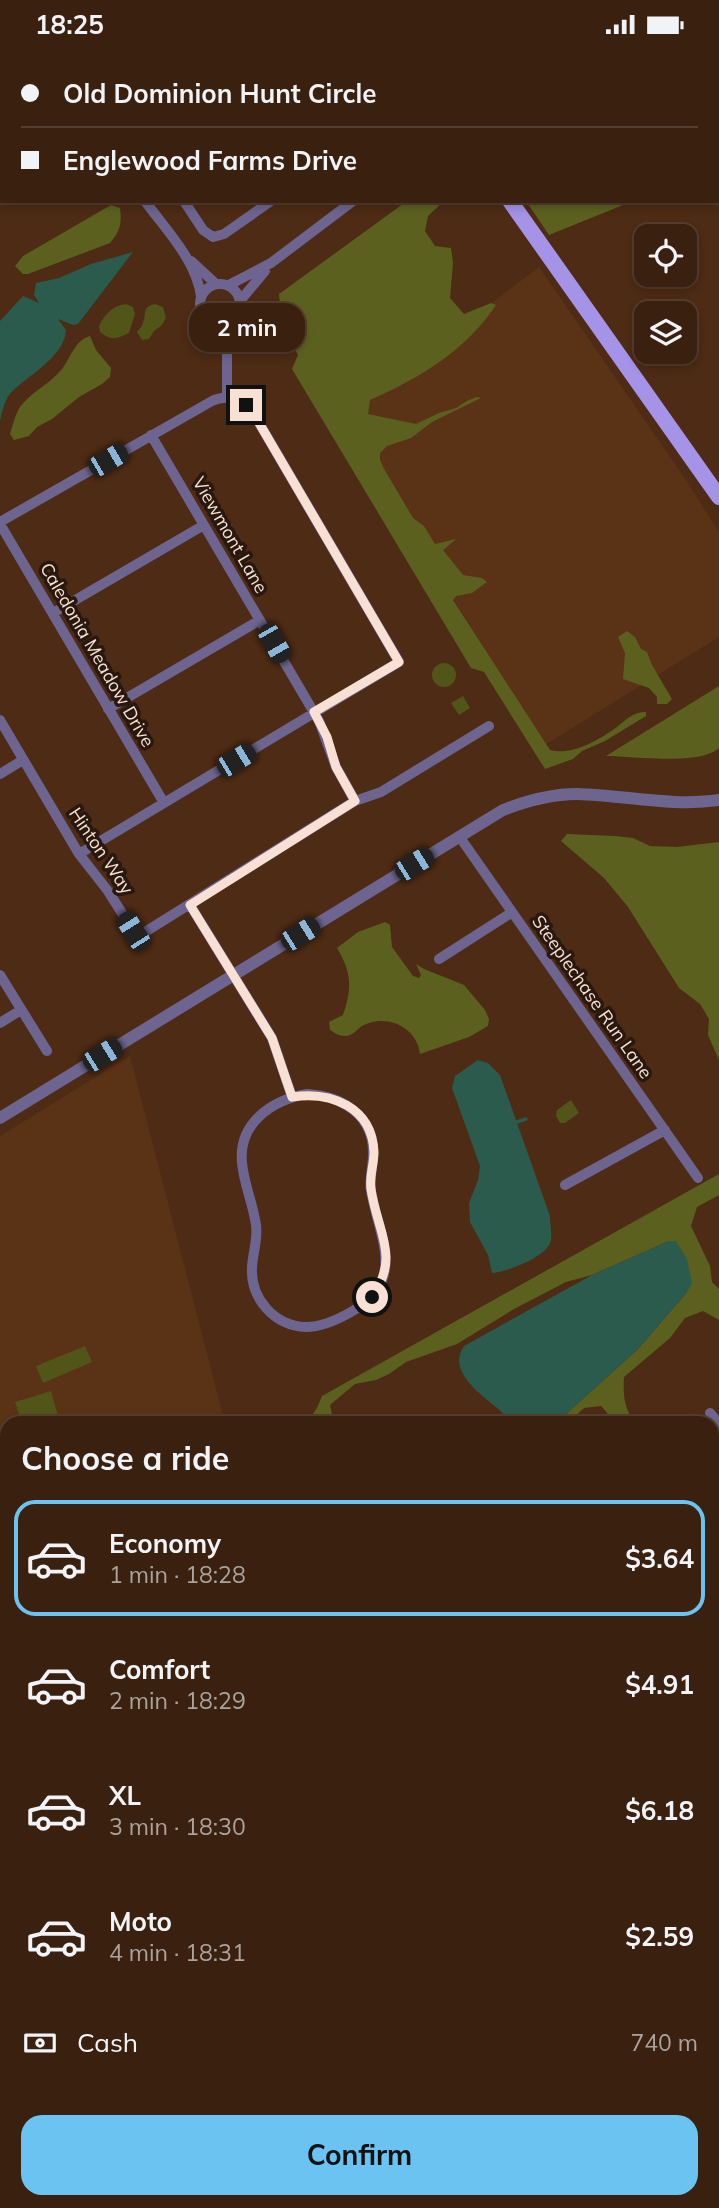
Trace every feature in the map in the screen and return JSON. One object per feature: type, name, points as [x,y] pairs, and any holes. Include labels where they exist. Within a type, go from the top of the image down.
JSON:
[{"type":"main road","points":[[511,203],[719,497]]},
{"type":"street","points":[[146,203],[186,257],[216,284]]},
{"type":"street","points":[[185,203],[203,230],[213,237],[224,233],[268,203]]},
{"type":"street","points":[[201,296],[210,286],[229,285],[271,263],[350,203]]},
{"type":"street","points":[[186,257],[200,288],[200,303],[204,315],[214,323],[227,352]]},
{"type":"street","points":[[240,301],[271,263]]},
{"type":"street","points":[[227,397],[227,352],[233,319],[240,307],[238,295],[229,285]]},
{"type":"street","points":[[214,323],[225,323],[233,319]]},
{"type":"street","points":[[0,523],[212,401],[227,397],[246,405],[255,416],[399,662],[79,854]]},
{"type":"street","name":"Viewmont Lane","points":[[151,435],[314,712],[327,737],[336,767],[355,801]]},
{"type":"street","name":"Caledonia Meadow Drive","points":[[0,523],[164,803]]},
{"type":"street","points":[[53,613],[204,525]]},
{"type":"street","points":[[108,709],[260,620]]},
{"type":"street","name":"Hinton Way","points":[[0,720],[79,854],[108,891],[136,937],[355,801],[381,792],[489,726]]},
{"type":"street","points":[[0,774],[23,760]]},
{"type":"street","points":[[0,1118],[503,810],[554,796],[578,794],[678,803],[719,800]]},
{"type":"street","name":"Steeplechase Run Lane","points":[[459,836],[698,1178]]},
{"type":"street","points":[[190,905],[272,1038],[292,1097]]},
{"type":"street","points":[[439,959],[511,913]]},
{"type":"street","points":[[0,975],[47,1051]]},
{"type":"street","points":[[0,1023],[22,1010]]},
{"type":"street","points":[[307,1094],[334,1098],[347,1104],[362,1117],[372,1139],[374,1152],[370,1187],[387,1261],[380,1286],[361,1306],[322,1325],[304,1327],[286,1323],[276,1317],[261,1302],[255,1289],[252,1265],[257,1234],[241,1161],[244,1138],[253,1121],[268,1109],[292,1097],[307,1094]]},
{"type":"street","points":[[565,1185],[665,1130]]},
{"type":"shaded area","points":[[539,267],[719,532],[719,637],[545,745],[339,418]]},
{"type":"shaded area","points":[[130,1056],[223,1416],[0,1416],[0,1136]]},
{"type":"green space","points":[[404,203],[442,203],[428,216],[425,231],[435,246],[451,248],[453,263],[450,298],[464,314],[491,303],[496,305],[456,349],[424,372],[370,400],[368,414],[416,424],[476,397],[481,398],[432,422],[411,438],[387,446],[380,453],[380,460],[413,518],[424,526],[435,544],[456,539],[443,550],[463,575],[482,578],[487,582],[472,593],[456,596],[453,600],[550,750],[567,751],[585,746],[634,715],[646,712],[646,716],[605,741],[582,751],[573,759],[545,769],[484,672],[471,668],[292,369],[298,355],[282,326],[279,294]]},
{"type":"green space","points":[[527,203],[628,203],[549,235]]},
{"type":"green space","points":[[111,205],[120,208],[121,218],[118,231],[110,243],[28,274],[23,274],[15,266],[23,256]]},
{"type":"green space","points":[[126,304],[133,307],[135,314],[129,333],[114,338],[100,332],[99,326],[106,314]]},
{"type":"green space","points":[[155,304],[163,307],[166,318],[149,339],[142,340],[137,332],[143,324],[146,309]]},
{"type":"green space","points":[[90,336],[96,350],[111,368],[110,377],[37,427],[29,436],[14,440],[10,434],[20,407],[57,374],[77,345]]},
{"type":"green space","points":[[627,631],[635,637],[641,649],[647,652],[672,699],[667,704],[657,704],[657,697],[649,688],[623,679],[625,653],[618,637]]},
{"type":"green space","points":[[444,663],[452,667],[456,675],[452,683],[444,687],[436,683],[432,675],[436,667]]},
{"type":"green space","points":[[719,686],[719,748],[710,754],[682,758],[606,756]]},
{"type":"green space","points":[[463,696],[470,708],[459,715],[451,703]]},
{"type":"green space","points":[[567,834],[633,838],[650,846],[677,847],[719,842],[719,1060],[708,1035],[709,1019],[700,1004],[679,988],[628,907],[604,878],[561,841]]},
{"type":"green space","points":[[385,922],[390,925],[392,947],[413,976],[419,978],[421,975],[416,964],[464,985],[485,1010],[489,1019],[488,1026],[469,1037],[420,1054],[418,1045],[407,1030],[391,1022],[373,1022],[348,1036],[330,1030],[329,1022],[343,1015],[349,989],[346,965],[337,948],[358,932]]},
{"type":"green space","points":[[571,1100],[579,1113],[565,1123],[560,1123],[556,1116],[557,1110]]},
{"type":"green space","points":[[719,1174],[719,1195],[697,1207],[691,1226],[710,1266],[712,1282],[719,1289],[719,1320],[703,1311],[685,1318],[670,1338],[624,1377],[625,1401],[631,1416],[610,1416],[601,1406],[584,1408],[575,1416],[564,1416],[638,1349],[687,1292],[669,1241],[592,1275],[566,1282],[514,1309],[457,1344],[406,1362],[376,1380],[355,1384],[330,1405],[332,1416],[311,1416],[322,1396]]},
{"type":"green space","points":[[85,1346],[92,1362],[43,1383],[36,1366]]},
{"type":"green space","points":[[51,1391],[58,1416],[20,1416],[15,1402]]},
{"type":"water","points":[[133,252],[78,324],[73,325],[58,319],[66,330],[59,349],[9,395],[0,421],[0,321],[23,296],[39,303],[34,295],[36,283],[59,278],[91,264]]},
{"type":"water","points":[[478,1060],[488,1063],[500,1075],[550,1216],[551,1231],[549,1246],[543,1252],[517,1266],[492,1273],[488,1255],[470,1222],[469,1203],[480,1166],[452,1088],[455,1076]]},
{"type":"water","points":[[669,1241],[676,1241],[687,1259],[692,1283],[638,1349],[564,1416],[506,1416],[481,1395],[462,1372],[459,1364],[464,1346],[592,1275]]},
{"type":"waterway","points":[[517,1122],[526,1119]]},
{"type":"route","points":[[246,405],[255,416],[399,662],[314,712],[327,737],[336,767],[355,801],[190,905],[272,1038],[292,1097],[307,1094],[334,1098],[356,1111],[368,1129],[374,1152],[370,1187],[387,1261],[380,1286],[372,1297]]}]
